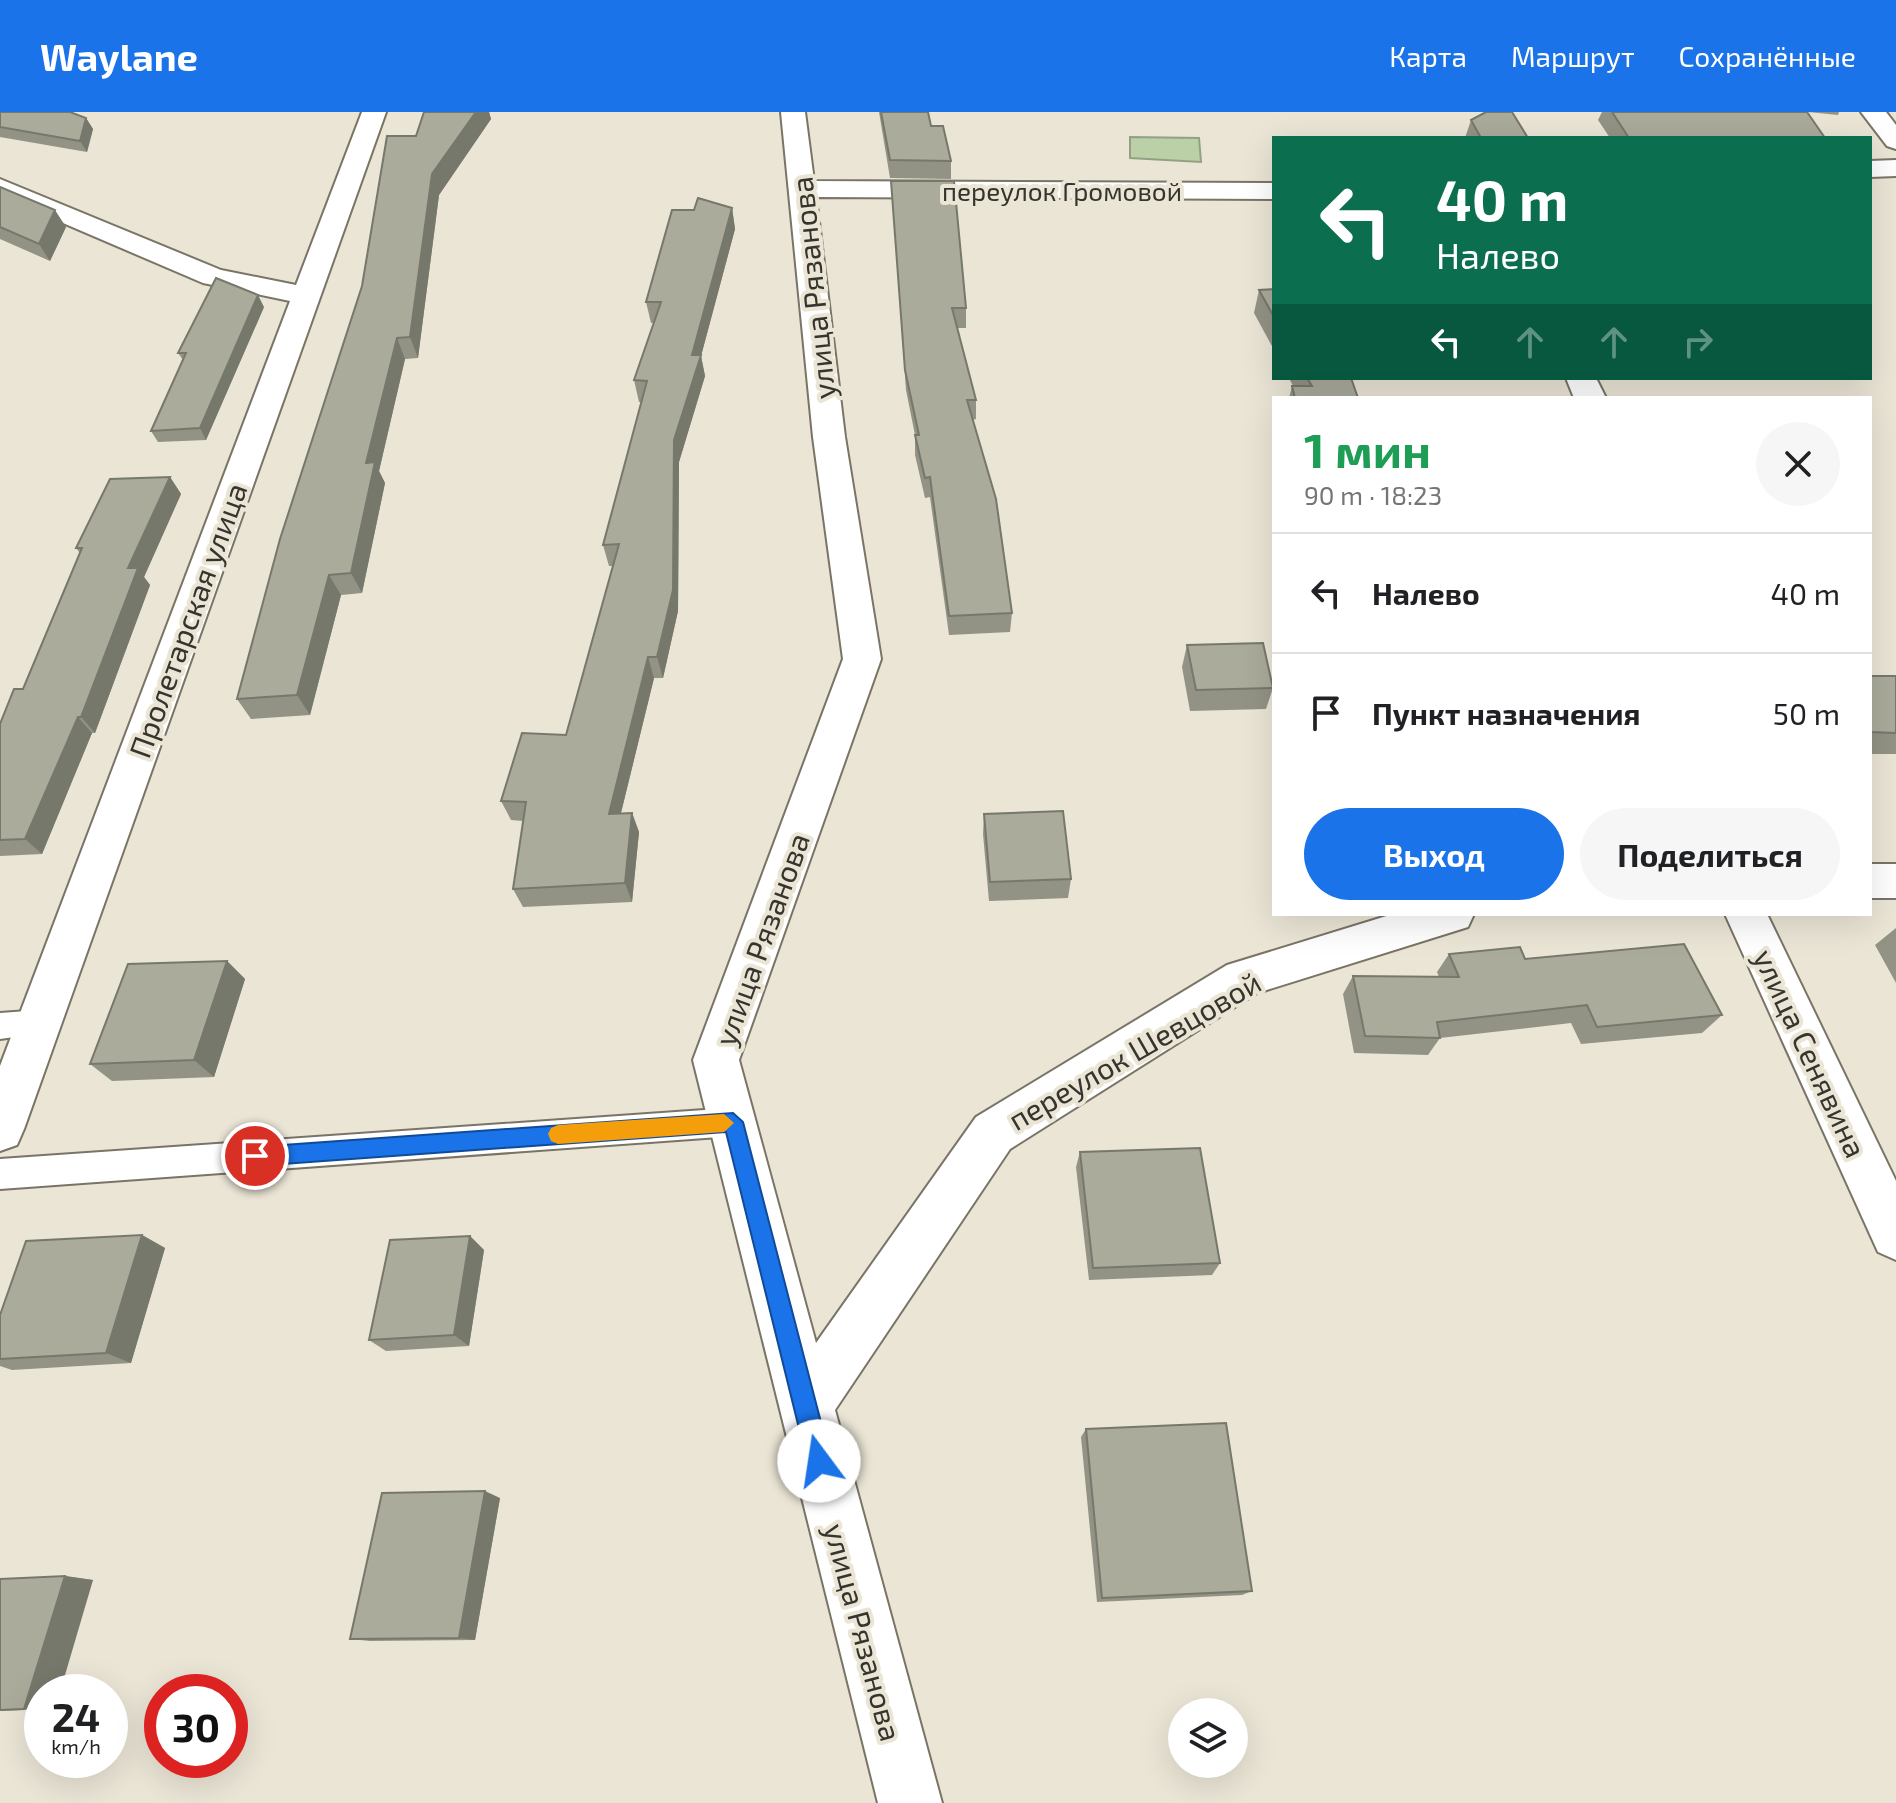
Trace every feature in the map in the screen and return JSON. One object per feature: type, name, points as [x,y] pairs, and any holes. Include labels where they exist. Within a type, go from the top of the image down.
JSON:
[{"type":"street","name":"Пролетарская улица","points":[[0,1129],[304,295],[374,112]]},
{"type":"street","name":"улица Рязанова","points":[[793,112],[829,437],[862,659],[716,1060],[910,1803]]},
{"type":"street","points":[[1873,112],[1896,141]]},
{"type":"street","points":[[1872,169],[1896,168]]},
{"type":"street","points":[[0,187],[213,277],[304,295]]},
{"type":"street","name":"переулок Громовой","points":[[802,189],[1272,191]]},
{"type":"street","points":[[1872,881],[1896,881]]},
{"type":"street","name":"переулок Шевцовой","points":[[805,1406],[993,1133],[1243,978],[1446,916]]},
{"type":"street","name":"улица Сенявина","points":[[1747,916],[1896,1235]]},
{"type":"lane","points":[[0,1026],[41,1023]]},
{"type":"lane","points":[[0,1174],[733,1122]]},
{"type":"shaded area","points":[[1130,137],[1199,138],[1201,162],[1130,158]]},
{"type":"building","points":[[0,112],[70,112],[86,118],[80,141],[0,127]]},
{"type":"building","points":[[424,112],[476,112],[432,174],[410,337],[397,338],[366,463],[375,462],[351,573],[329,575],[297,695],[237,699],[280,539],[362,286],[387,136],[416,136]]},
{"type":"building","points":[[881,112],[928,112],[931,126],[943,126],[951,161],[890,160]]},
{"type":"building","points":[[1486,112],[1512,112],[1527,136],[1480,136],[1471,120]]},
{"type":"building","points":[[1612,112],[1807,112],[1824,136],[1628,136]]},
{"type":"building","points":[[891,181],[954,181],[966,308],[952,308],[976,400],[967,400],[996,499],[1012,613],[949,616],[930,477],[925,478],[905,370]]},
{"type":"building","points":[[0,187],[55,210],[39,244],[0,227]]},
{"type":"building","points":[[698,198],[732,208],[692,355],[701,355],[674,440],[673,590],[657,657],[648,657],[609,814],[632,813],[625,883],[513,889],[526,802],[501,801],[522,733],[566,735],[619,544],[603,545],[647,381],[634,380],[661,302],[646,302],[672,210],[694,210]]},
{"type":"building","points":[[216,278],[258,295],[200,428],[151,431],[186,353],[178,353]]},
{"type":"building","points":[[1272,289],[1272,313],[1259,290]]},
{"type":"building","points":[[1308,380],[1352,380],[1357,396],[1294,396],[1292,386],[1312,386]]},
{"type":"building","points":[[170,477],[128,568],[138,568],[81,717],[78,717],[25,839],[0,840],[0,724],[14,689],[23,689],[82,548],[76,548],[110,479]]},
{"type":"building","points":[[1263,643],[1272,688],[1196,690],[1187,645]]},
{"type":"building","points":[[1872,676],[1896,676],[1896,733],[1872,732]]},
{"type":"building","points":[[1063,811],[1071,879],[990,882],[984,814]]},
{"type":"building","points":[[1684,944],[1722,1015],[1597,1027],[1587,1005],[1437,1022],[1440,1038],[1365,1036],[1353,976],[1459,977],[1449,954],[1520,947],[1525,959]]},
{"type":"building","points":[[227,961],[194,1060],[90,1064],[128,964]]},
{"type":"building","points":[[1200,1148],[1220,1263],[1093,1268],[1080,1152]]},
{"type":"building","points":[[142,1235],[106,1353],[0,1359],[0,1315],[26,1241]]},
{"type":"building","points":[[470,1236],[454,1335],[369,1340],[390,1240]]},
{"type":"building","points":[[1226,1423],[1252,1591],[1102,1598],[1086,1429]]},
{"type":"building","points":[[485,1491],[459,1638],[350,1639],[382,1493]]},
{"type":"building","points":[[65,1576],[35,1674],[24,1674],[24,1709],[0,1710],[0,1579]]},
{"type":"slow traffic","points":[[558,1134],[724,1123]]},
{"type":"route","points":[[255,1156],[733,1122],[819,1461]]}]
